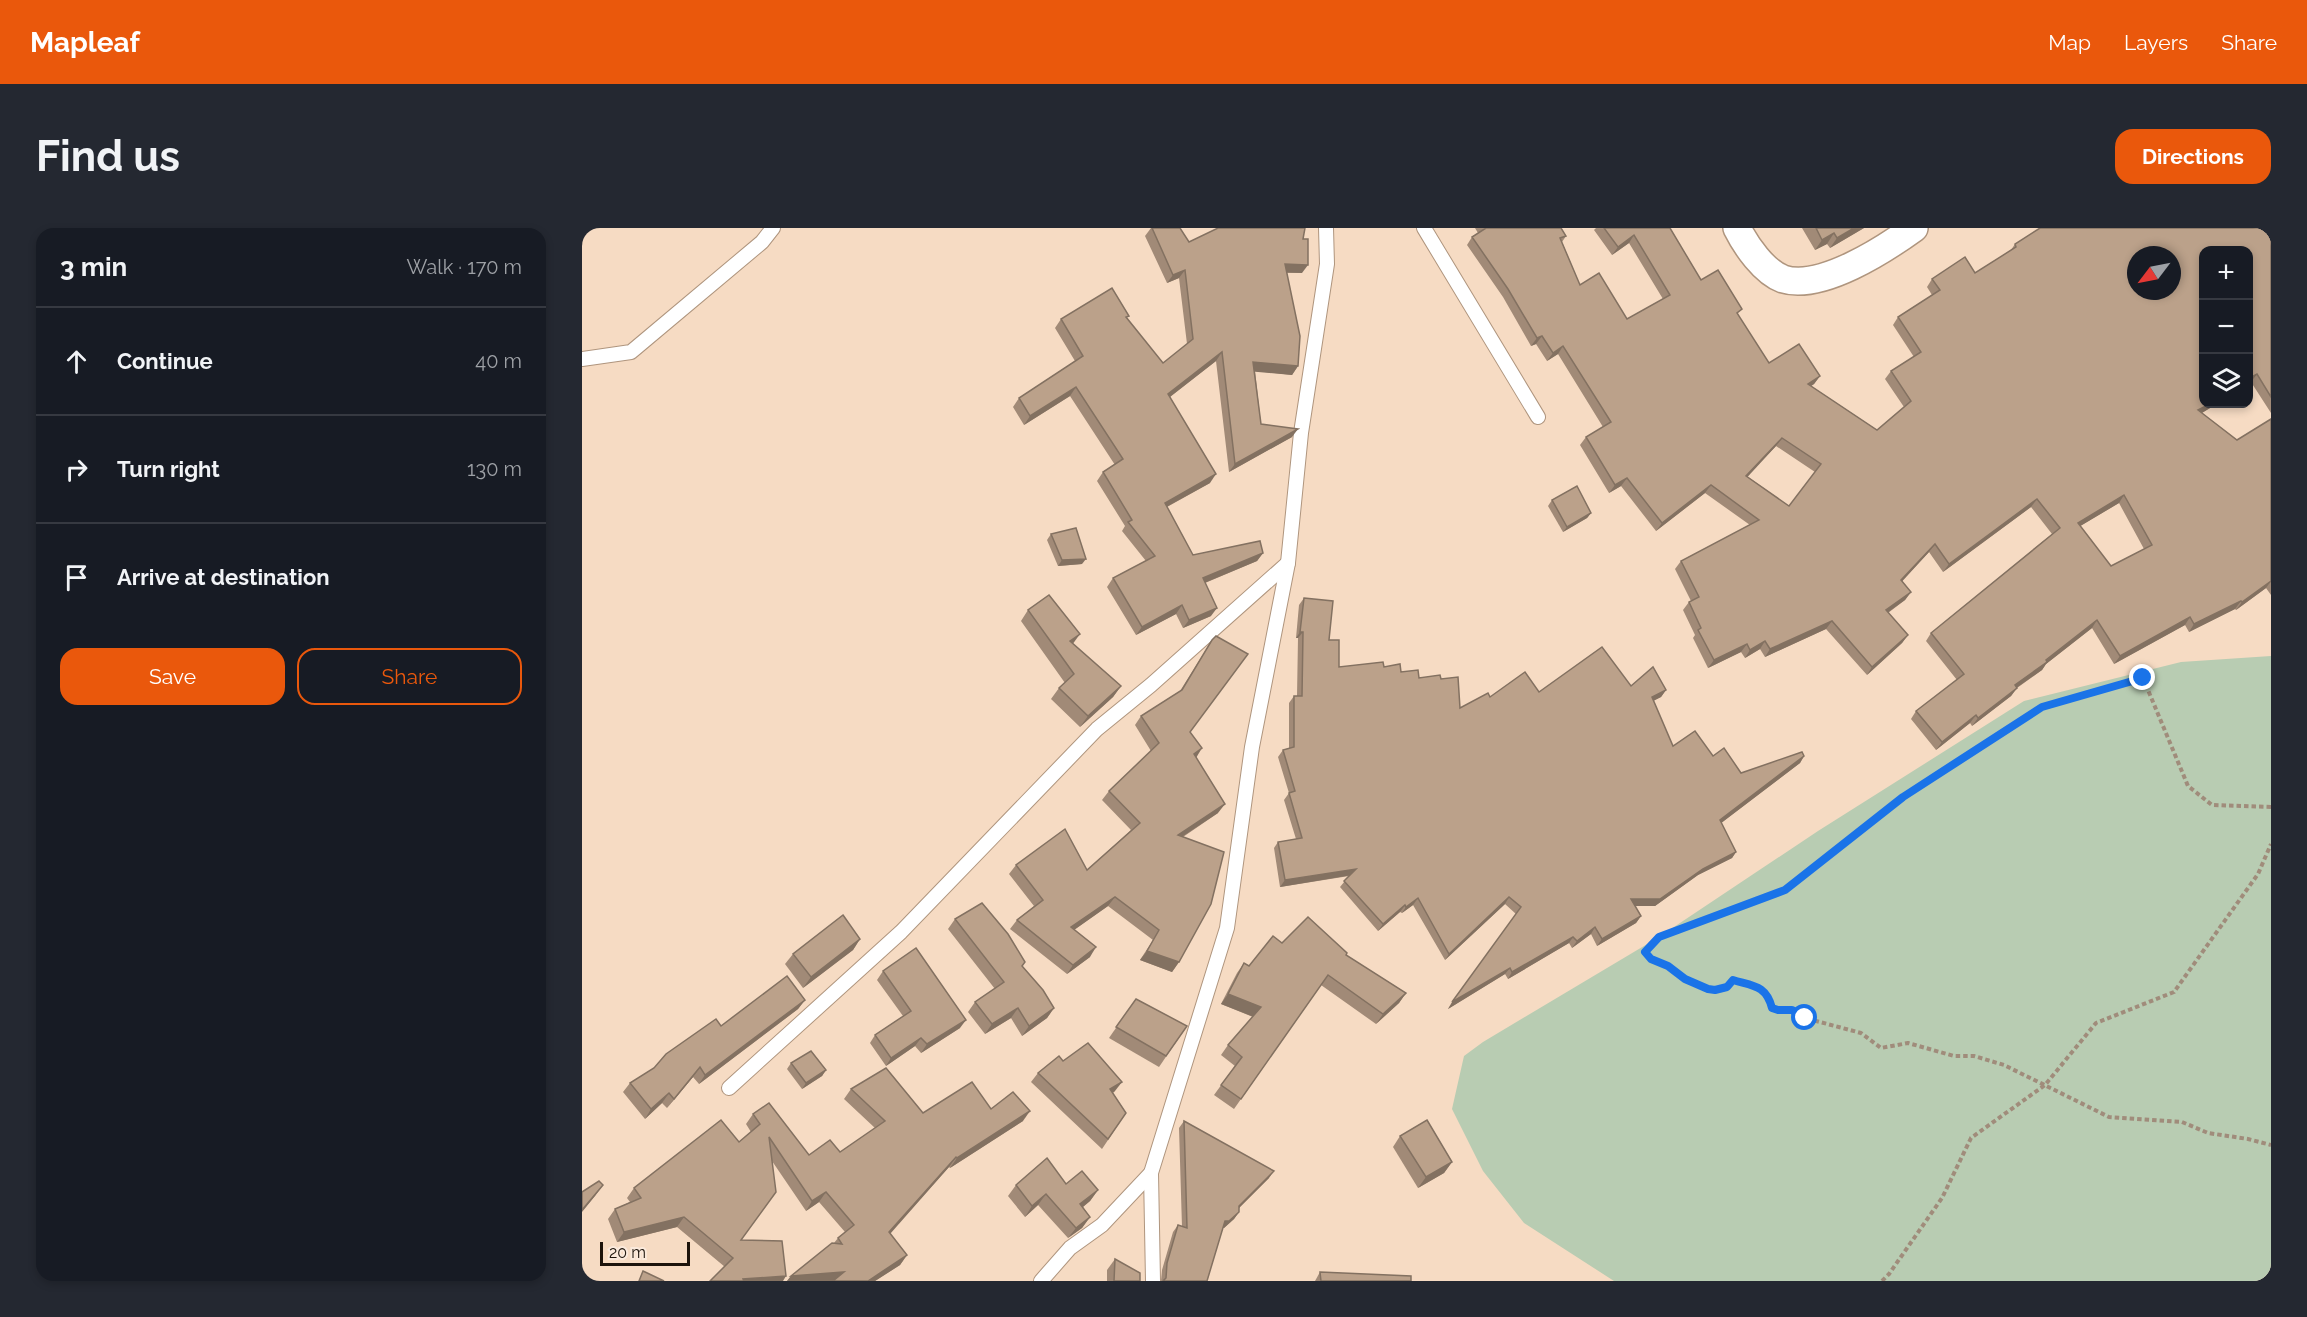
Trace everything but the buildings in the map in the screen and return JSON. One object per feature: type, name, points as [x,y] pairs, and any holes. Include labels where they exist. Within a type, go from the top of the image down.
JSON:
[{"type":"street","points":[[1737,228],[1766,268],[1781,279],[1796,282],[1823,279],[1887,248],[1914,228]]},
{"type":"lane","points":[[582,359],[631,352],[762,242],[773,228]]},
{"type":"lane","points":[[1153,1281],[1151,1173],[1227,928],[1252,747],[1288,563],[1301,433],[1327,264],[1326,228]]},
{"type":"lane","points":[[1424,228],[1538,417]]},
{"type":"lane","points":[[729,1088],[901,932],[1097,729],[1151,685],[1288,563]]},
{"type":"lane","points":[[1041,1281],[1070,1248],[1102,1226],[1151,1173]]},
{"type":"path","points":[[2271,807],[2212,806],[2188,786],[2143,678],[2042,707],[1903,797],[1785,890],[1659,937],[1645,952],[1651,959],[1668,966],[1685,979],[1715,990],[1727,987],[1733,980],[1751,985],[1764,990],[1772,1008],[1792,1010],[1805,1018],[1861,1032],[1881,1048],[1908,1043],[1954,1056],[1974,1056],[2004,1065],[2109,1117],[2182,1122],[2208,1133],[2248,1138],[2271,1145]]},
{"type":"path","points":[[1882,1281],[1942,1198],[1971,1138],[2045,1085],[2096,1023],[2174,992],[2258,874],[2271,844]]},
{"type":"green space","points":[[2271,656],[2271,1281],[1614,1281],[1524,1223],[1483,1171],[1452,1109],[1464,1056],[1483,1042],[1659,937],[1818,831],[2024,701],[2181,662]]},
{"type":"route","points":[[1805,1018],[1792,1010],[1772,1008],[1764,990],[1733,980],[1727,987],[1708,989],[1685,979],[1668,966],[1651,959],[1645,952],[1659,937],[1785,890],[1903,797],[2042,707],[2143,678]]}]
